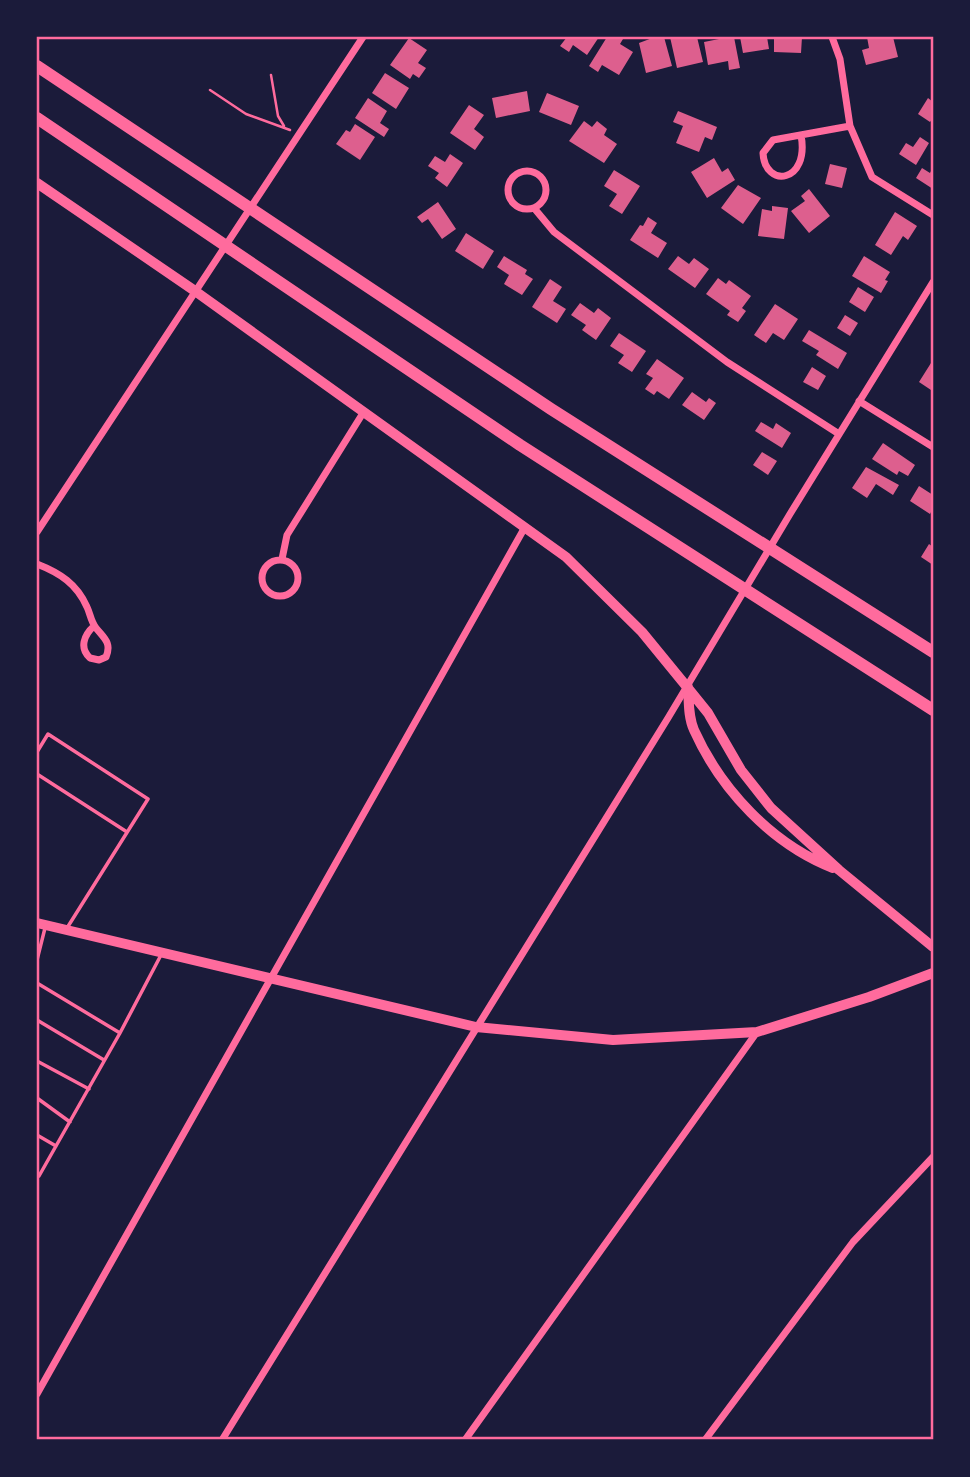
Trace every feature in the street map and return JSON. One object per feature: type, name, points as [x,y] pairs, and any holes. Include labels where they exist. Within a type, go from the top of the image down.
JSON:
[{"type":"highway","points":[[37,66],[551,409],[933,652]]},
{"type":"highway","points":[[37,118],[520,445],[933,710]]},
{"type":"main road","points":[[37,183],[195,291],[566,557],[642,632],[687,687],[708,713],[741,770],[771,808],[839,870],[933,947]]},
{"type":"main road","points":[[687,687],[694,729],[730,789],[765,827],[812,859],[839,870]]},
{"type":"main road","points":[[42,924],[476,1027],[613,1040],[757,1032],[869,997],[933,973]]},
{"type":"street","points":[[37,532],[363,37]]},
{"type":"street","points":[[832,37],[840,59],[850,127],[872,177],[933,215]]},
{"type":"street","points":[[801,135],[801,163],[796,170],[785,176],[774,174],[766,168],[762,153],[773,140],[801,135],[850,127]]},
{"type":"street","points":[[534,208],[544,198],[545,184],[536,173],[521,173],[510,182],[510,197],[520,207],[534,208],[554,232],[727,362],[839,434]]},
{"type":"street","points":[[222,1440],[687,687],[933,282]]},
{"type":"street","points":[[859,401],[933,447]]},
{"type":"street","points":[[282,559],[287,535],[363,413]]},
{"type":"street","points":[[37,1394],[525,527]]},
{"type":"street","points":[[282,559],[293,565],[298,577],[295,589],[278,596],[266,590],[261,579],[265,566],[282,559]]},
{"type":"street","points":[[37,564],[56,571],[79,591],[94,626],[108,643],[109,651],[106,657],[99,660],[90,658],[84,648],[84,639],[94,626]]},
{"type":"street","points":[[465,1440],[757,1032]]},
{"type":"street","points":[[705,1440],[853,1242],[933,1157]]},
{"type":"lane","points":[[37,752],[48,734],[148,799],[66,930]]},
{"type":"lane","points":[[37,774],[127,832]]},
{"type":"lane","points":[[37,960],[42,924]]},
{"type":"lane","points":[[38,1175],[89,1089],[162,953]]},
{"type":"lane","points":[[37,984],[120,1033]]},
{"type":"lane","points":[[37,1020],[105,1060]]},
{"type":"lane","points":[[37,1061],[89,1089]]},
{"type":"lane","points":[[37,1098],[70,1122]]},
{"type":"lane","points":[[37,1135],[56,1146]]},
{"type":"path","points":[[271,75],[278,116],[285,127]]},
{"type":"path","points":[[210,90],[246,114],[290,130]]},
{"type":"building","points":[[567,37],[599,37],[587,55],[573,45],[569,52],[560,46]]},
{"type":"building","points":[[607,37],[620,37],[623,39],[620,44],[633,52],[619,75],[602,65],[598,72],[589,66]]},
{"type":"building","points":[[655,37],[664,37],[672,66],[646,73],[639,43]]},
{"type":"building","points":[[670,37],[697,37],[703,62],[677,68]]},
{"type":"building","points":[[719,37],[734,37],[740,68],[729,70],[728,61],[708,65],[704,42]]},
{"type":"building","points":[[740,37],[767,37],[769,49],[743,53]]},
{"type":"building","points":[[774,37],[802,37],[801,53],[774,52]]},
{"type":"building","points":[[867,37],[893,37],[898,57],[866,65],[862,50],[869,48]]},
{"type":"building","points":[[409,38],[427,50],[418,63],[426,68],[419,78],[413,74],[410,79],[390,65]]},
{"type":"building","points":[[385,73],[409,88],[396,109],[372,93]]},
{"type":"building","points":[[527,91],[530,111],[496,118],[492,98]]},
{"type":"building","points":[[547,93],[579,106],[571,125],[539,112]]},
{"type":"building","points":[[368,98],[387,111],[380,123],[389,129],[384,137],[355,118]]},
{"type":"building","points":[[928,98],[933,102],[933,118],[930,122],[918,114]]},
{"type":"building","points":[[469,105],[484,115],[474,129],[484,137],[475,150],[450,133]]},
{"type":"building","points":[[678,111],[717,127],[712,140],[705,137],[699,152],[676,143],[683,126],[673,122]]},
{"type":"building","points":[[584,121],[592,127],[597,121],[607,129],[604,135],[617,144],[604,163],[569,141]]},
{"type":"building","points":[[355,124],[375,137],[360,160],[336,144],[346,130],[350,132]]},
{"type":"building","points":[[920,137],[929,143],[916,165],[899,154],[906,143],[913,147]]},
{"type":"building","points":[[450,154],[463,163],[447,187],[435,178],[439,173],[428,166],[435,156],[445,162]]},
{"type":"building","points":[[714,158],[722,172],[728,168],[735,180],[707,198],[691,172]]},
{"type":"building","points":[[830,164],[847,168],[842,188],[825,184]]},
{"type":"building","points":[[933,167],[933,189],[916,178],[922,168],[930,173]]},
{"type":"building","points":[[614,170],[640,186],[622,214],[609,206],[617,194],[604,186]]},
{"type":"building","points":[[738,185],[761,198],[743,224],[721,208]]},
{"type":"building","points":[[809,189],[830,216],[809,233],[791,211],[805,201],[801,196]]},
{"type":"building","points":[[438,202],[456,229],[442,239],[428,219],[422,223],[417,217]]},
{"type":"building","points":[[772,206],[788,208],[784,239],[758,236],[762,209],[772,211]]},
{"type":"building","points":[[895,212],[917,226],[908,240],[903,236],[891,255],[875,245]]},
{"type":"building","points":[[648,217],[657,223],[651,233],[667,243],[658,258],[630,240]]},
{"type":"building","points":[[466,233],[494,251],[483,269],[455,251]]},
{"type":"building","points":[[504,256],[527,270],[525,274],[533,279],[522,295],[504,284],[509,275],[497,267]]},
{"type":"building","points":[[678,256],[689,264],[694,258],[709,269],[695,288],[668,269]]},
{"type":"building","points":[[864,256],[890,272],[881,293],[852,276]]},
{"type":"building","points":[[718,278],[726,284],[729,280],[751,296],[742,308],[746,311],[738,322],[727,315],[730,311],[706,294]]},
{"type":"building","points":[[550,279],[562,287],[553,301],[566,309],[557,323],[532,307]]},
{"type":"building","points":[[858,287],[874,297],[865,312],[849,302]]},
{"type":"building","points":[[580,303],[594,313],[598,308],[611,318],[596,340],[582,330],[586,325],[571,315]]},
{"type":"building","points":[[775,304],[798,319],[784,340],[773,333],[766,343],[754,335]]},
{"type":"building","points":[[845,315],[858,323],[850,336],[837,328]]},
{"type":"building","points":[[809,330],[847,353],[838,369],[816,355],[819,351],[802,341]]},
{"type":"building","points":[[619,333],[646,351],[632,372],[618,363],[624,355],[610,346]]},
{"type":"building","points":[[657,359],[684,378],[669,399],[657,391],[654,395],[645,389],[653,378],[646,374]]},
{"type":"building","points":[[931,363],[933,364],[931,390],[919,382]]},
{"type":"building","points":[[812,367],[826,376],[818,390],[803,382]]},
{"type":"building","points":[[692,392],[706,402],[709,398],[716,403],[704,420],[682,405]]},
{"type":"building","points":[[761,422],[773,429],[776,423],[791,433],[782,448],[755,431]]},
{"type":"building","points":[[883,443],[915,465],[908,476],[899,471],[897,475],[872,459]]},
{"type":"building","points":[[762,452],[777,461],[768,475],[753,465]]},
{"type":"building","points":[[866,467],[899,485],[893,495],[876,484],[867,498],[852,488]]},
{"type":"building","points":[[919,486],[933,495],[930,514],[910,501]]},
{"type":"building","points":[[929,544],[933,547],[933,565],[921,557]]}]
